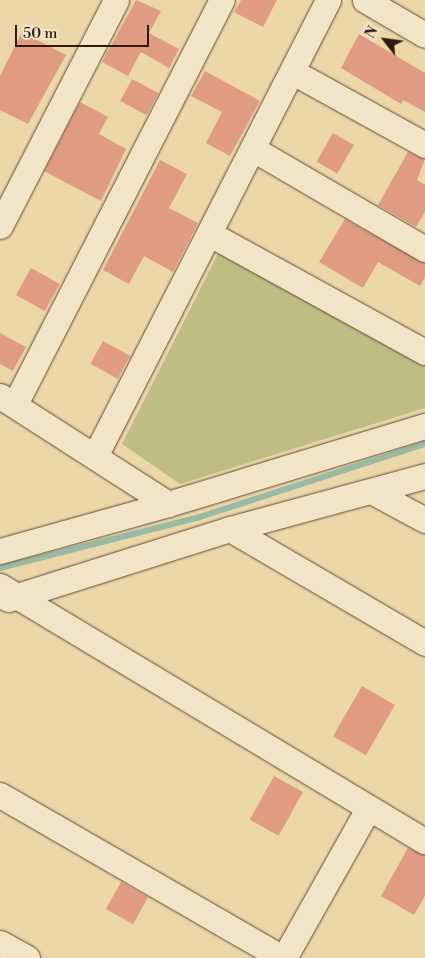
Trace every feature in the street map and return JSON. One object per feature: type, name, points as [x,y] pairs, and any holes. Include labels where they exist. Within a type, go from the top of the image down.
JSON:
[{"type":"street","points":[[0,226],[116,0]]},
{"type":"street","points":[[168,504],[8,400],[222,0]]},
{"type":"street","points":[[95,456],[293,72],[328,0]]},
{"type":"street","points":[[365,0],[425,34]]},
{"type":"street","points":[[293,72],[425,145]]},
{"type":"street","points":[[253,149],[425,249]]},
{"type":"street","points":[[210,234],[425,352]]},
{"type":"street","points":[[0,551],[168,504],[425,426]]},
{"type":"street","points":[[6,594],[230,529],[374,492],[425,476]]},
{"type":"street","points":[[374,492],[425,520]]},
{"type":"street","points":[[230,529],[425,643]]},
{"type":"street","points":[[6,594],[425,841]]},
{"type":"street","points":[[0,795],[283,958],[368,809]]},
{"type":"street","points":[[0,943],[27,958]]},
{"type":"green space","points":[[221,248],[425,359],[425,408],[180,484],[122,444]]},
{"type":"building","points":[[136,0],[161,11],[149,33],[179,49],[169,68],[141,52],[128,76],[102,62]]},
{"type":"building","points":[[241,0],[277,0],[263,27],[234,12]]},
{"type":"building","points":[[22,32],[66,55],[28,124],[0,110],[0,76]]},
{"type":"building","points":[[359,34],[425,73],[425,112],[403,100],[401,104],[341,68]]},
{"type":"building","points":[[205,71],[260,101],[230,156],[206,143],[222,112],[191,96]]},
{"type":"building","points":[[132,79],[158,93],[147,115],[120,101]]},
{"type":"building","points":[[80,102],[108,117],[99,134],[126,149],[101,201],[44,171]]},
{"type":"building","points":[[333,133],[354,145],[337,174],[316,162]]},
{"type":"building","points":[[408,152],[425,159],[417,180],[425,185],[425,212],[416,227],[378,205]]},
{"type":"building","points":[[160,160],[187,174],[169,208],[198,223],[173,272],[144,256],[129,284],[103,270]]},
{"type":"building","points":[[345,219],[425,263],[425,277],[420,286],[378,262],[363,288],[319,262]]},
{"type":"building","points":[[31,268],[60,284],[45,311],[16,295]]},
{"type":"building","points":[[0,333],[26,347],[13,371],[0,364]]},
{"type":"building","points":[[103,341],[130,356],[118,379],[90,364]]},
{"type":"building","points":[[362,686],[395,705],[366,755],[333,736]]},
{"type":"building","points":[[274,776],[303,792],[279,836],[250,820]]},
{"type":"building","points":[[408,848],[425,855],[425,896],[414,915],[381,896]]},
{"type":"building","points":[[121,882],[148,897],[133,924],[106,909]]},
{"type":"waterway","points":[[0,568],[200,517],[425,444]]}]
